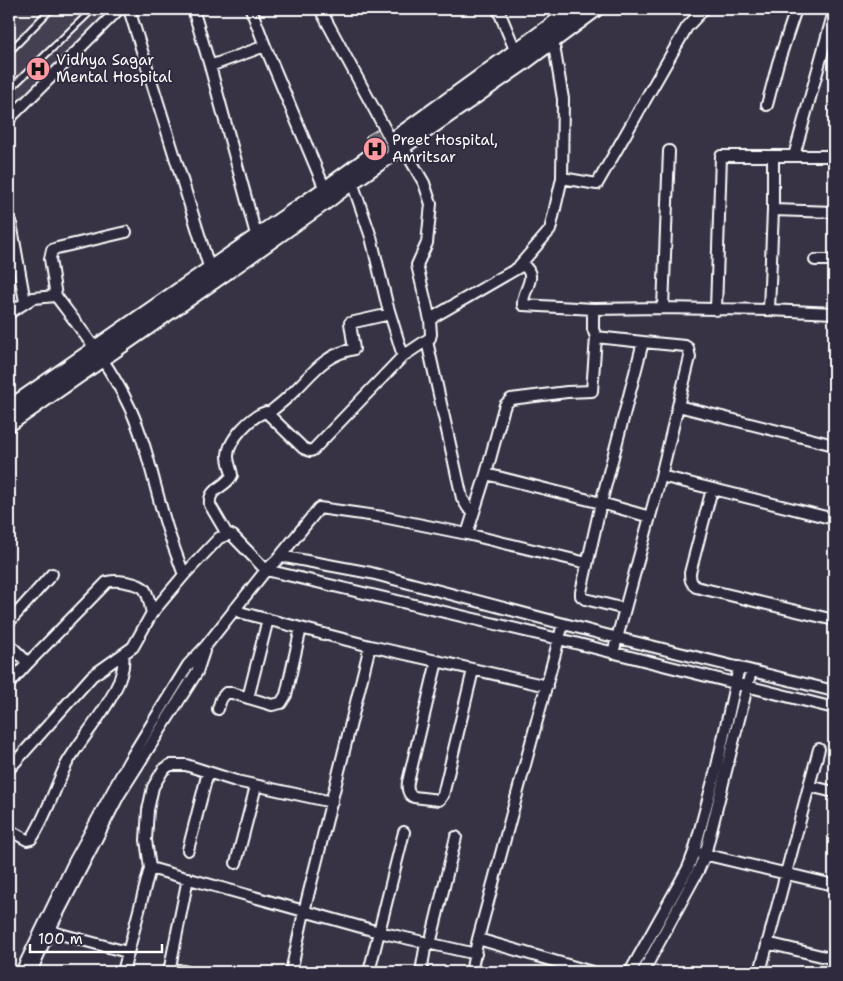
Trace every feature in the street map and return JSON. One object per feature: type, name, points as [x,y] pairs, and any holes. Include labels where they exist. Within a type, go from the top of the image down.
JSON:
[{"type":"street","points":[[9,119],[119,9]]},
{"type":"street","points":[[129,9],[212,275]]},
{"type":"street","points":[[192,9],[210,66],[258,242]]},
{"type":"street","points":[[250,9],[328,194]]},
{"type":"street","points":[[269,413],[292,438],[310,452],[403,356],[427,341],[431,336],[430,320],[418,265],[427,244],[431,204],[424,183],[397,144],[320,9]]},
{"type":"street","points":[[498,9],[516,52]]},
{"type":"street","points":[[562,178],[597,184],[687,27],[704,9]]},
{"type":"street","points":[[767,104],[796,9]]},
{"type":"street","points":[[328,194],[352,182],[397,144],[554,40],[584,11]]},
{"type":"street","points":[[9,408],[98,353],[212,275],[397,144],[516,52],[584,11]]},
{"type":"street","points":[[794,156],[834,11]]},
{"type":"street","points":[[430,320],[518,266],[550,230],[562,178],[563,99],[554,40]]},
{"type":"street","points":[[210,66],[265,46]]},
{"type":"street","points":[[663,308],[669,151]]},
{"type":"street","points":[[716,310],[721,156],[723,154],[834,156]]},
{"type":"street","points":[[769,310],[773,156]]},
{"type":"street","points":[[352,182],[371,237],[390,314],[403,356]]},
{"type":"street","points":[[773,210],[834,212]]},
{"type":"street","points":[[11,223],[25,302]]},
{"type":"street","points":[[126,232],[52,250],[50,259],[56,296],[98,353],[118,384],[139,429],[148,455],[166,525],[184,575]]},
{"type":"street","points":[[814,260],[834,260]]},
{"type":"street","points":[[518,266],[523,265],[526,267],[531,280],[522,301],[523,305],[593,309],[663,308],[834,313]]},
{"type":"street","points":[[9,313],[25,302],[41,297],[56,296]]},
{"type":"street","points":[[467,534],[486,474],[502,411],[508,402],[511,399],[592,391],[596,337],[592,329],[593,309]]},
{"type":"street","points":[[390,314],[350,323],[354,349],[339,352],[317,366],[291,395],[269,413],[266,412],[259,415],[232,439],[228,448],[228,458],[232,472],[231,478],[210,496],[210,505],[226,534],[233,536],[266,570],[559,639],[834,708]]},
{"type":"street","points":[[596,337],[685,346],[688,348],[690,357],[661,476],[613,653]]},
{"type":"street","points":[[427,341],[462,498],[465,505],[474,510]]},
{"type":"street","points":[[625,609],[585,599],[581,596],[581,592],[601,503],[643,342]]},
{"type":"street","points":[[9,424],[98,353]]},
{"type":"street","points":[[678,406],[834,445]]},
{"type":"street","points":[[486,474],[650,517]]},
{"type":"street","points":[[661,476],[834,519]]},
{"type":"street","points":[[712,489],[690,573],[693,585],[834,620]]},
{"type":"street","points":[[21,972],[74,862],[110,794],[188,665],[205,647],[234,609],[319,508],[383,516],[587,563]]},
{"type":"street","points":[[9,769],[92,676],[123,654],[136,642],[152,613],[184,575],[219,538],[226,534]]},
{"type":"street","points":[[280,556],[370,574],[834,691]]},
{"type":"street","points":[[9,622],[52,574]]},
{"type":"street","points":[[9,684],[104,584],[110,580],[142,586],[146,590],[152,613]]},
{"type":"street","points":[[234,609],[370,646],[547,686]]},
{"type":"street","points":[[248,698],[268,619]]},
{"type":"street","points":[[471,972],[478,939],[563,624]]},
{"type":"street","points":[[218,709],[221,699],[226,693],[272,706],[279,704],[285,698],[302,628]]},
{"type":"street","points":[[9,644],[28,663]]},
{"type":"street","points":[[291,972],[370,646]]},
{"type":"street","points":[[31,972],[49,931],[119,795],[197,672],[205,647]]},
{"type":"street","points":[[9,830],[27,840],[34,835],[72,755],[109,703],[123,666],[123,654]]},
{"type":"street","points":[[437,661],[408,782],[407,788],[414,797],[439,800],[444,795],[473,670]]},
{"type":"street","points":[[630,972],[688,868],[694,852],[739,667]]},
{"type":"street","points":[[643,972],[705,855],[751,671]]},
{"type":"street","points":[[760,972],[819,748]]},
{"type":"street","points":[[123,972],[150,868],[146,826],[153,786],[158,776],[170,765],[186,765],[256,786],[332,802]]},
{"type":"street","points":[[188,850],[208,772]]},
{"type":"street","points":[[236,863],[256,786]]},
{"type":"street","points":[[809,786],[834,792]]},
{"type":"street","points":[[369,972],[404,832]]},
{"type":"street","points":[[421,972],[456,837]]},
{"type":"street","points":[[694,852],[786,872],[834,885]]},
{"type":"street","points":[[150,868],[304,912],[476,954]]},
{"type":"street","points":[[188,878],[169,970],[188,972]]},
{"type":"street","points":[[49,931],[127,952]]},
{"type":"street","points":[[478,939],[592,972]]},
{"type":"street","points":[[767,943],[834,960]]},
{"type":"lane","points":[[9,52],[51,9]]},
{"type":"lane","points":[[9,90],[93,9]]},
{"type":"shaded area","name":"Vidhya Sagar Mental Hospital","points":[[9,9],[126,9],[9,130]]},
{"type":"building","points":[[378,129],[387,145],[375,152],[366,136]]},
{"type":"place","name":"Vidhya Sagar Mental Hospital","points":[[38,69]]},
{"type":"place","name":"Preet Hospital, Amritsar","points":[[375,149]]}]
